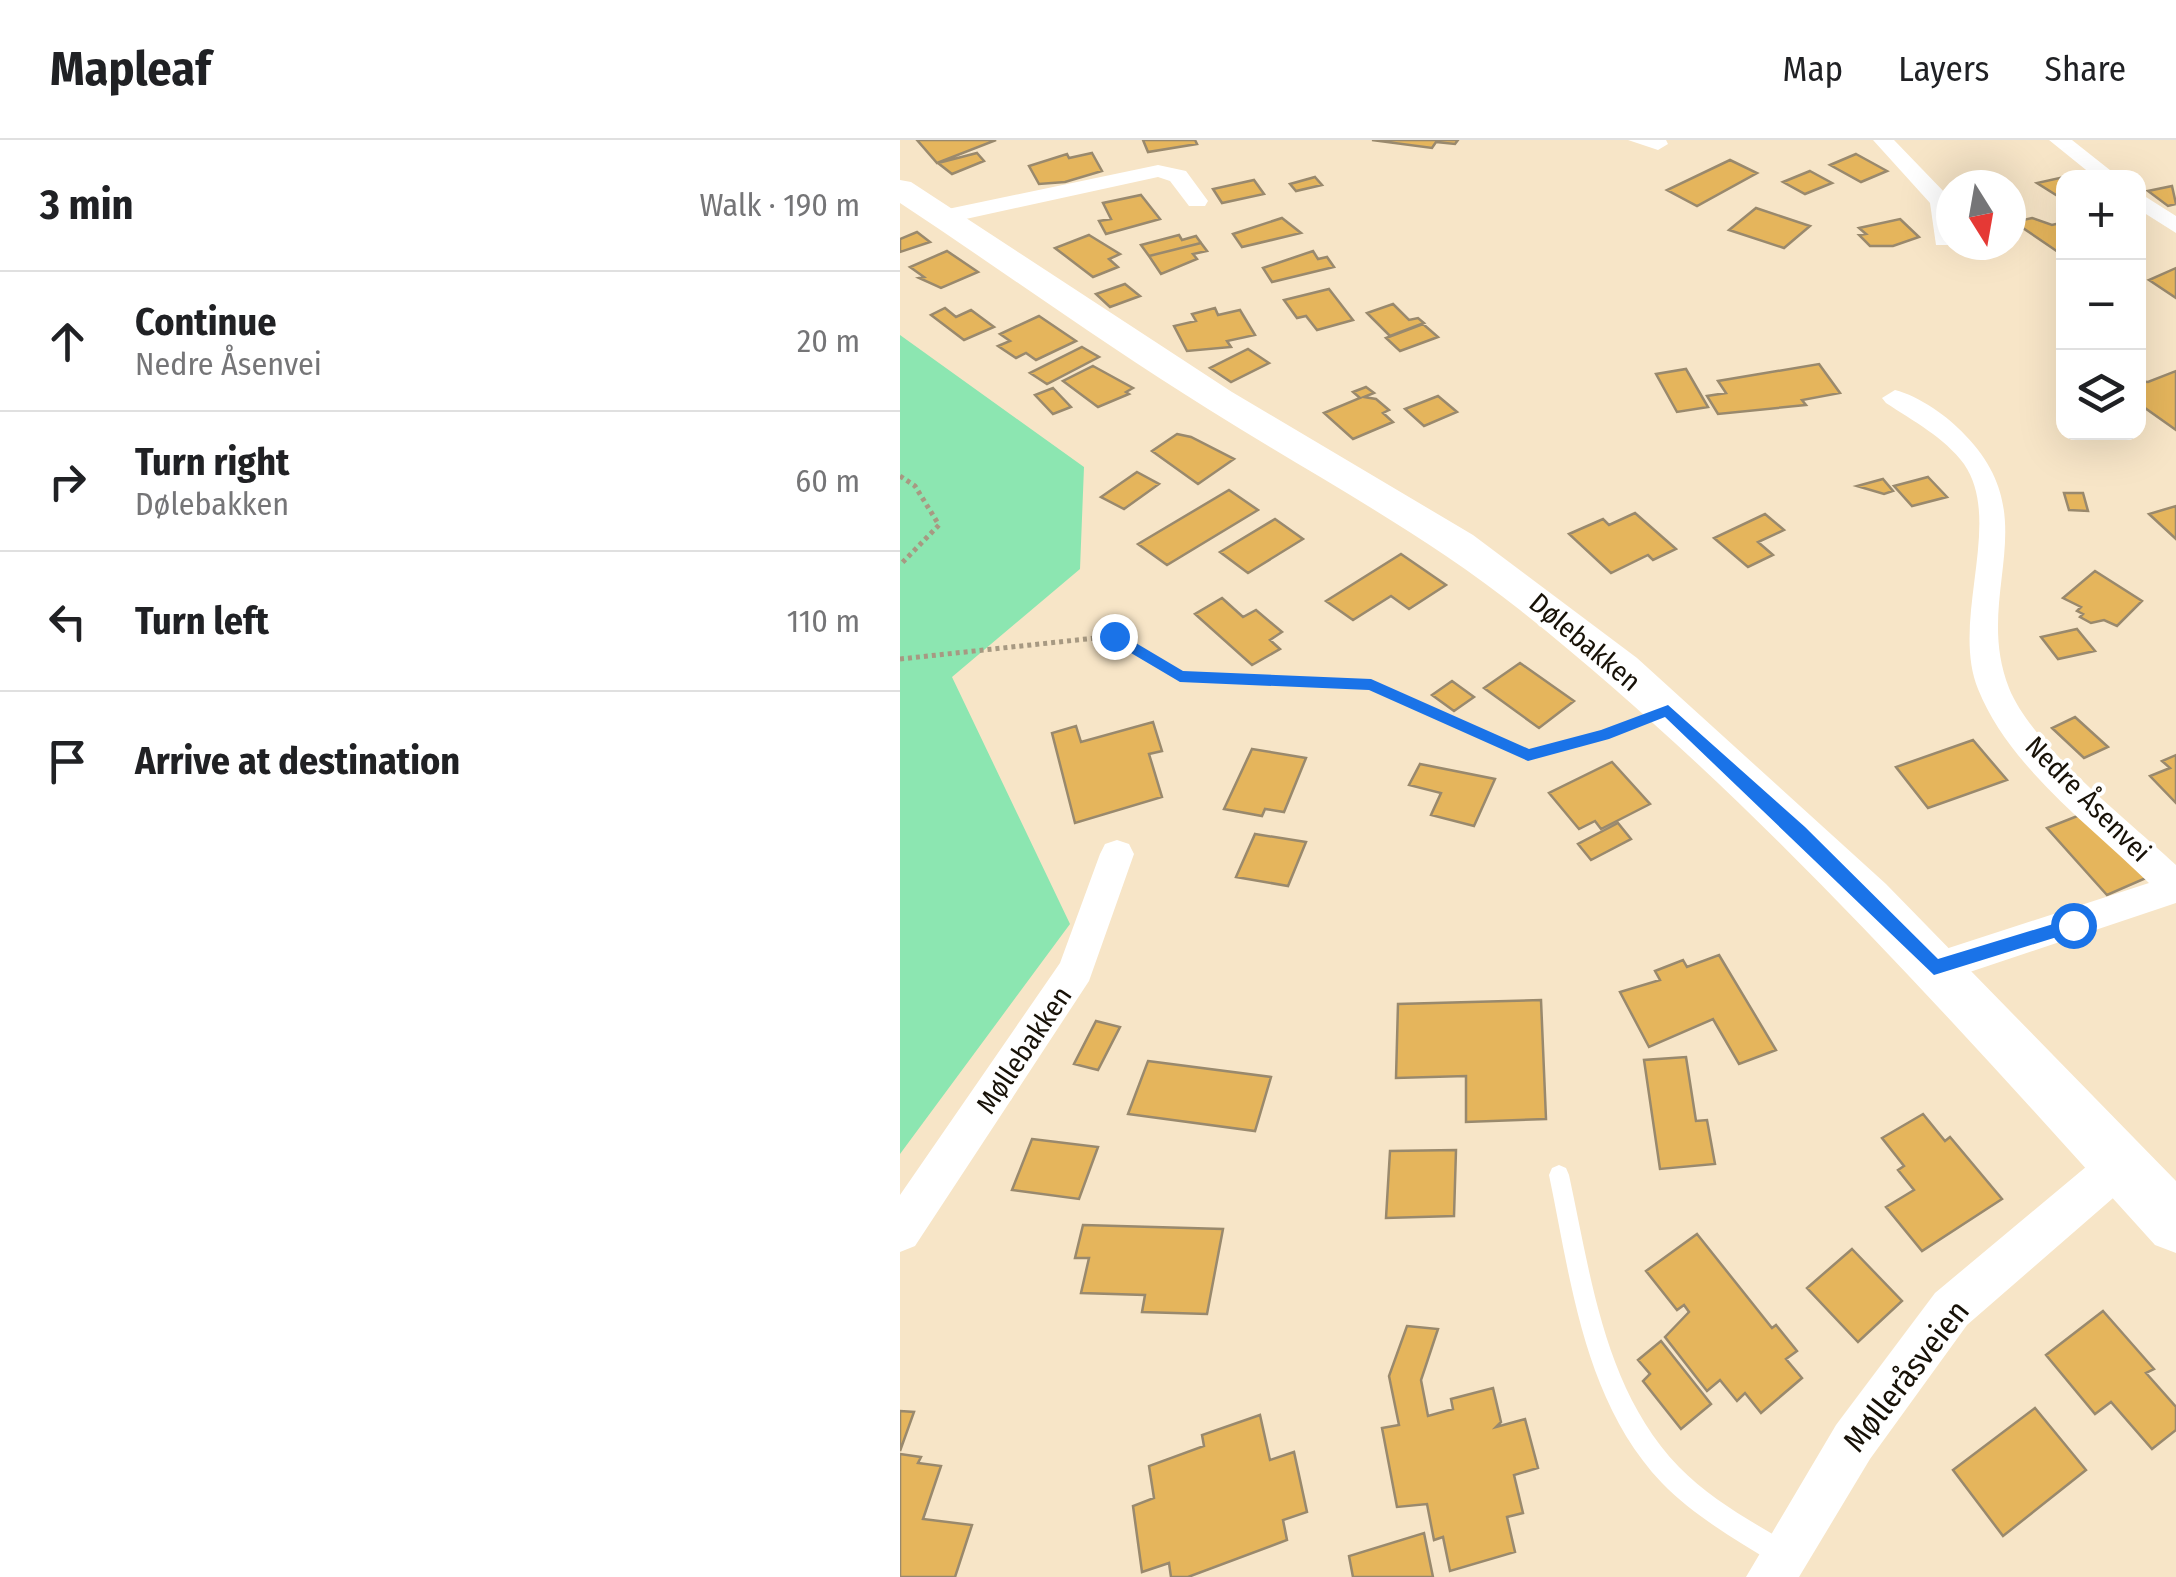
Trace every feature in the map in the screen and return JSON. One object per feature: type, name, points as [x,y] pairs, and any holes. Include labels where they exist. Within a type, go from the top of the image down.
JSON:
[{"type":"main road","name":"Dølebakken","points":[[900,189],[1216,398],[1479,559],[1594,647],[1799,832],[1934,968],[2176,1224]]},
{"type":"street","points":[[1883,140],[1936,197]]},
{"type":"street","points":[[2059,140],[2099,170]]},
{"type":"street","points":[[944,217],[1158,171],[1178,176],[1197,200]]},
{"type":"street","points":[[2146,204],[2176,226]]},
{"type":"street","name":"Nedre Åsenvei","points":[[1895,398],[1959,438],[1990,483],[1994,547],[1982,611],[1992,687],[2036,753],[2176,888],[1934,968]]},
{"type":"street","name":"Møllebakken","points":[[900,1231],[1076,970],[1117,854]]},
{"type":"street","name":"Mølleråsveien","points":[[1778,1566],[1852,1442],[1951,1309],[2120,1165]]},
{"type":"lane","points":[[1559,1175],[1604,1366],[1633,1427],[1669,1473],[1778,1566]]},
{"type":"path","points":[[900,476],[915,486],[939,524],[900,565]]},
{"type":"path","points":[[900,659],[1114,636],[1180,676],[1371,684],[1528,755],[1604,735],[1668,711]]},
{"type":"green space","points":[[900,335],[1084,467],[1080,569],[952,677],[1070,924],[900,1154]]},
{"type":"building","points":[[917,140],[996,140],[937,163]]},
{"type":"building","points":[[1143,140],[1195,140],[1197,144],[1148,152]]},
{"type":"building","points":[[1372,140],[1458,140],[1455,144],[1436,142],[1432,148]]},
{"type":"building","points":[[977,153],[984,161],[952,174],[938,163]]},
{"type":"building","points":[[1092,153],[1102,171],[1065,182],[1039,184],[1029,166],[1067,154],[1069,158]]},
{"type":"building","points":[[1856,154],[1887,171],[1861,182],[1830,165]]},
{"type":"building","points":[[1730,160],[1757,173],[1697,206],[1667,190]]},
{"type":"building","points":[[1810,171],[1832,183],[1805,194],[1783,182]]},
{"type":"building","points":[[1315,177],[1322,185],[1296,191],[1290,184]]},
{"type":"building","points":[[2056,179],[2056,195],[2037,183]]},
{"type":"building","points":[[1254,180],[1264,194],[1222,203],[1213,189]]},
{"type":"building","points":[[2172,186],[2176,204],[2168,206],[2148,191]]},
{"type":"building","points":[[1141,195],[1160,219],[1106,234],[1099,221],[1111,219],[1103,203]]},
{"type":"building","points":[[1756,208],[1810,226],[1784,248],[1729,230]]},
{"type":"building","points":[[1282,218],[1301,233],[1242,247],[1233,234]]},
{"type":"building","points":[[1900,219],[1919,237],[1893,246],[1870,246],[1859,235],[1866,234],[1859,228]]},
{"type":"building","points":[[2026,219],[2056,224],[2056,251],[2026,230]]},
{"type":"building","points":[[917,232],[930,242],[900,252],[900,239]]},
{"type":"building","points":[[1089,235],[1120,254],[1109,259],[1118,267],[1093,277],[1055,248]]},
{"type":"building","points":[[1179,235],[1182,240],[1196,236],[1201,243],[1149,256],[1141,245]]},
{"type":"building","points":[[1201,243],[1207,251],[1193,254],[1197,259],[1161,274],[1149,256]]},
{"type":"building","points":[[947,251],[978,272],[941,288],[919,278],[924,277],[910,267]]},
{"type":"building","points":[[1313,251],[1318,259],[1327,257],[1334,267],[1272,282],[1263,268]]},
{"type":"building","points":[[2176,268],[2176,298],[2149,280]]},
{"type":"building","points":[[1125,284],[1140,296],[1110,307],[1096,294]]},
{"type":"building","points":[[1329,289],[1353,320],[1317,330],[1306,316],[1297,318],[1284,300]]},
{"type":"building","points":[[1393,304],[1409,320],[1418,318],[1424,323],[1390,336],[1367,313]]},
{"type":"building","points":[[945,308],[956,317],[971,310],[994,327],[964,340],[931,315]]},
{"type":"building","points":[[1215,308],[1218,315],[1240,310],[1255,335],[1227,341],[1231,347],[1187,351],[1174,326],[1196,321],[1192,314]]},
{"type":"building","points":[[1039,316],[1076,341],[1036,360],[1026,353],[1016,358],[998,346],[1010,341],[1000,334]]},
{"type":"building","points":[[1423,324],[1438,337],[1400,351],[1386,338]]},
{"type":"building","points":[[1082,347],[1099,357],[1047,384],[1030,373]]},
{"type":"building","points":[[1248,349],[1269,363],[1231,382],[1210,368]]},
{"type":"building","points":[[1819,364],[1840,393],[1802,400],[1806,405],[1718,414],[1707,396],[1726,393],[1718,381]]},
{"type":"building","points":[[1093,366],[1133,388],[1126,392],[1129,394],[1098,407],[1063,381]]},
{"type":"building","points":[[1686,369],[1708,407],[1677,412],[1656,374]]},
{"type":"building","points":[[2176,371],[2176,430],[2146,409],[2148,382]]},
{"type":"building","points":[[1366,387],[1374,393],[1364,397],[1376,399],[1389,410],[1383,413],[1393,422],[1353,439],[1324,413],[1360,398],[1353,392]]},
{"type":"building","points":[[1053,388],[1071,407],[1053,414],[1035,395]]},
{"type":"building","points":[[1438,396],[1457,412],[1424,426],[1405,409]]},
{"type":"building","points":[[1177,434],[1234,459],[1198,484],[1152,451]]},
{"type":"building","points":[[1137,472],[1159,484],[1124,509],[1101,497]]},
{"type":"building","points":[[1928,477],[1947,497],[1912,506],[1894,486]]},
{"type":"building","points":[[1883,479],[1893,491],[1884,494],[1857,486]]},
{"type":"building","points":[[1229,490],[1258,510],[1167,565],[1138,544]]},
{"type":"building","points":[[2064,493],[2083,493],[2088,511],[2069,510]]},
{"type":"building","points":[[2176,506],[2176,539],[2149,514]]},
{"type":"building","points":[[1635,513],[1676,549],[1653,560],[1648,555],[1611,573],[1569,534],[1603,519],[1609,525]]},
{"type":"building","points":[[1765,514],[1784,530],[1758,542],[1773,555],[1748,567],[1714,538]]},
{"type":"building","points":[[1275,519],[1303,539],[1248,573],[1220,552]]},
{"type":"building","points":[[1401,554],[1446,585],[1409,609],[1391,596],[1353,620],[1326,601]]},
{"type":"building","points":[[2095,571],[2142,601],[2117,626],[2104,620],[2091,623],[2080,617],[2083,614],[2077,611],[2081,607],[2063,598]]},
{"type":"building","points":[[1222,598],[1243,617],[1256,610],[1282,632],[1270,640],[1280,649],[1252,665],[1195,614]]},
{"type":"building","points":[[2077,629],[2095,651],[2058,659],[2041,637]]},
{"type":"building","points":[[1520,663],[1574,701],[1539,728],[1484,688]]},
{"type":"building","points":[[1452,681],[1474,697],[1454,711],[1432,695]]},
{"type":"building","points":[[2075,717],[2108,747],[2084,758],[2052,728]]},
{"type":"building","points":[[1153,722],[1162,751],[1149,754],[1162,797],[1075,823],[1052,733],[1076,726],[1081,742]]},
{"type":"building","points":[[1973,740],[2007,780],[1928,808],[1896,767]]},
{"type":"building","points":[[1252,749],[1306,758],[1284,812],[1265,809],[1262,816],[1224,809]]},
{"type":"building","points":[[2176,755],[2176,803],[2150,776],[2170,768],[2162,761]]},
{"type":"building","points":[[1612,762],[1650,804],[1601,829],[1595,821],[1579,829],[1549,793]]},
{"type":"building","points":[[1420,764],[1495,779],[1474,826],[1431,815],[1441,793],[1409,785]]},
{"type":"building","points":[[2090,811],[2146,878],[2107,895],[2047,828]]},
{"type":"building","points":[[1618,823],[1631,839],[1591,860],[1578,844]]},
{"type":"building","points":[[1255,834],[1306,842],[1288,886],[1236,877]]},
{"type":"building","points":[[1719,955],[1776,1050],[1739,1064],[1713,1019],[1649,1047],[1620,992],[1660,980],[1655,971],[1683,960],[1687,967]]},
{"type":"building","points":[[1541,1000],[1546,1119],[1466,1122],[1466,1076],[1396,1078],[1398,1004]]},
{"type":"building","points":[[1096,1021],[1120,1027],[1098,1070],[1074,1064]]},
{"type":"building","points":[[1686,1057],[1696,1121],[1707,1120],[1715,1164],[1660,1169],[1644,1060]]},
{"type":"building","points":[[1148,1061],[1271,1077],[1255,1131],[1128,1114]]},
{"type":"building","points":[[1923,1114],[1945,1141],[1950,1137],[2002,1199],[1922,1251],[1886,1207],[1914,1190],[1898,1170],[1904,1166],[1882,1138]]},
{"type":"building","points":[[1032,1139],[1098,1147],[1079,1199],[1012,1190]]},
{"type":"building","points":[[1456,1150],[1454,1216],[1386,1218],[1390,1151]]},
{"type":"building","points":[[1083,1225],[1223,1229],[1207,1314],[1142,1312],[1145,1295],[1081,1293],[1089,1258],[1075,1258]]},
{"type":"building","points":[[1697,1234],[1772,1328],[1776,1325],[1797,1351],[1786,1359],[1802,1378],[1761,1413],[1745,1393],[1737,1401],[1720,1380],[1707,1391],[1665,1337],[1689,1312],[1684,1305],[1677,1310],[1646,1271]]},
{"type":"building","points":[[1852,1249],[1902,1301],[1858,1342],[1807,1288]]},
{"type":"building","points":[[2103,1311],[2154,1369],[2146,1373],[2176,1407],[2176,1430],[2152,1449],[2111,1402],[2095,1414],[2046,1355]]},
{"type":"building","points":[[1407,1326],[1438,1329],[1421,1380],[1428,1416],[1453,1409],[1451,1399],[1493,1388],[1501,1422],[1496,1427],[1525,1419],[1538,1468],[1514,1475],[1523,1513],[1507,1517],[1515,1552],[1450,1571],[1443,1537],[1434,1540],[1427,1504],[1397,1507],[1382,1428],[1399,1425],[1389,1376]]},
{"type":"building","points":[[1661,1341],[1711,1404],[1681,1429],[1643,1381],[1650,1374],[1638,1360]]},
{"type":"building","points":[[2035,1408],[2086,1470],[2003,1536],[1953,1470]]},
{"type":"building","points":[[900,1411],[914,1412],[900,1451]]},
{"type":"building","points":[[1260,1415],[1270,1460],[1294,1452],[1307,1512],[1283,1520],[1287,1540],[1188,1577],[1171,1577],[1169,1563],[1142,1572],[1133,1506],[1154,1498],[1149,1466],[1204,1446],[1202,1435]]},
{"type":"building","points":[[900,1454],[921,1457],[918,1463],[941,1466],[923,1519],[972,1525],[955,1577],[900,1577]]},
{"type":"building","points":[[1424,1533],[1433,1577],[1353,1577],[1349,1556]]},
{"type":"route","points":[[1114,636],[1180,676],[1371,684],[1528,755],[1604,735],[1668,711],[1799,832],[1934,968],[2073,925]]}]
